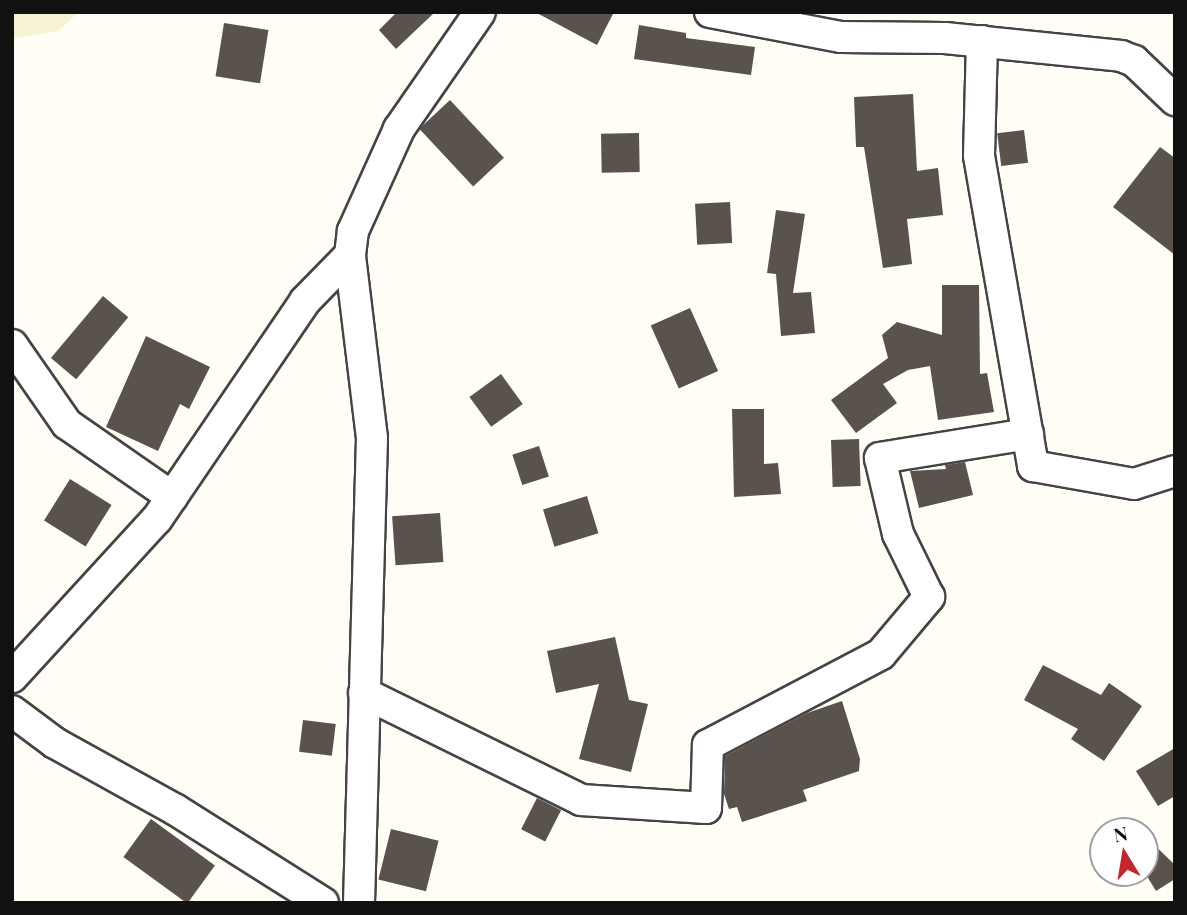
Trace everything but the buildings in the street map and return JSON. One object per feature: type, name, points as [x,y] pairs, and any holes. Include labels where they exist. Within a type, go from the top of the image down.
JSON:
[{"type":"street","points":[[359,903],[372,438],[349,255],[353,231],[399,129],[480,12]]},
{"type":"street","points":[[710,12],[841,37],[982,41],[1128,57],[1175,100]]},
{"type":"street","points":[[982,41],[979,156],[1033,466],[1133,484],[1175,471]]},
{"type":"street","points":[[12,677],[172,497],[305,301],[349,255]]},
{"type":"street","points":[[12,345],[67,424],[172,497]]},
{"type":"street","points":[[364,693],[581,800],[706,808],[708,746],[881,654],[929,597],[898,534],[880,458],[1028,434]]},
{"type":"street","points":[[12,711],[55,743],[176,810],[323,903]]},
{"type":"shaded area","points":[[12,12],[79,12],[58,31],[12,39]]}]
